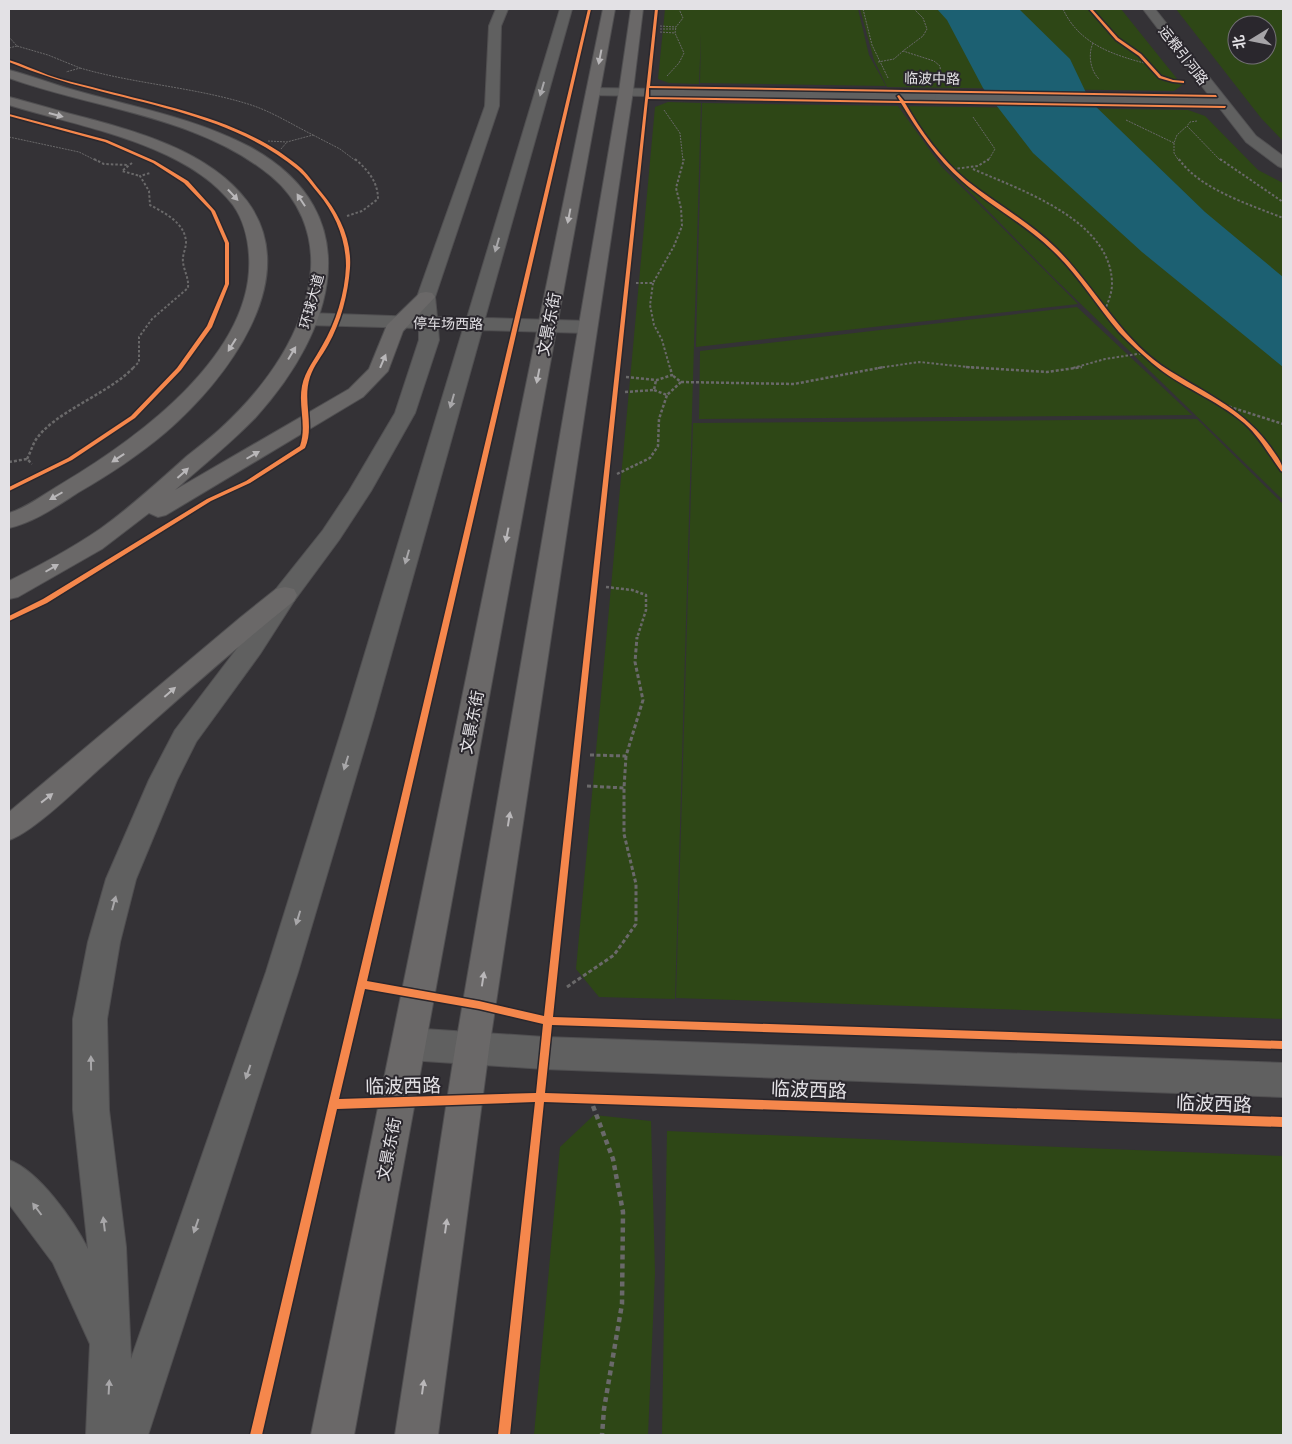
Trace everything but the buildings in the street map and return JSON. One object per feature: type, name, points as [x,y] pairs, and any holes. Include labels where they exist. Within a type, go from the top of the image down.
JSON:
[{"type":"main road","name":"文景东街","points":[[332,1435],[609,9]]},
{"type":"main road","points":[[416,1435],[472,1049],[626,92],[646,14]]},
{"type":"main road","name":"环球大道","points":[[9,74],[61,91],[182,123],[243,150],[277,172],[302,201],[318,239],[320,268],[318,287],[308,319],[293,353],[276,378],[232,430],[120,526],[9,591]]},
{"type":"main road","points":[[9,101],[130,134],[176,152],[210,174],[235,195],[251,220],[256,234],[260,257],[256,290],[247,317],[224,358],[185,403],[162,425],[132,449],[13,520]]},
{"type":"main road","points":[[88,546],[144,519],[356,393],[378,371],[394,329],[401,322],[427,310]]},
{"type":"main road","points":[[9,828],[59,789],[239,630],[285,595]]},
{"type":"street","points":[[107,1435],[111,1343],[107,1247],[92,1110],[90,1019],[104,942],[121,878],[163,780],[185,737],[219,688],[251,648],[285,595],[303,573],[360,491],[405,413],[429,340],[427,310],[492,106],[495,26],[502,9]]},
{"type":"street","points":[[126,1435],[282,972],[360,716],[566,9]]},
{"type":"street","name":"运粮引河路","points":[[1148,9],[1251,139],[1283,163]]},
{"type":"street","name":"临波中路","points":[[593,92],[942,96],[1220,102]]},
{"type":"street","name":"停车场西路","points":[[427,310],[475,323],[588,327]]},
{"type":"street","name":"停车场西路","points":[[308,319],[401,322]]},
{"type":"street","name":"临波西路","points":[[409,1044],[472,1049],[1283,1080]]},
{"type":"street","points":[[9,1179],[27,1195],[67,1249],[111,1343]]},
{"type":"path","points":[[665,80],[684,54],[676,30],[683,18],[679,9]]},
{"type":"path","points":[[863,9],[868,35],[878,62],[899,96]]},
{"type":"path","points":[[1063,9],[1079,32],[1093,43],[1113,53],[1148,64]]},
{"type":"path","points":[[646,14],[653,38]]},
{"type":"path","points":[[660,28],[676,30]]},
{"type":"path","points":[[660,32],[676,30]]},
{"type":"path","points":[[9,37],[17,46]]},
{"type":"path","points":[[9,48],[17,46],[94,72],[159,82],[255,107],[276,115],[296,128],[335,145],[351,156],[377,184],[378,200],[362,210],[347,216]]},
{"type":"path","points":[[1132,50],[1154,70]]},
{"type":"path","points":[[878,62],[894,59],[903,51]]},
{"type":"path","points":[[60,72],[80,68]]},
{"type":"path","points":[[658,107],[664,110],[672,119],[680,133],[684,158],[676,188],[681,208],[682,226],[674,246],[652,283],[650,305],[654,325],[662,340],[672,375],[681,382],[794,384],[919,362],[993,370],[1047,372],[1082,367],[1105,359],[1144,353]]},
{"type":"path","points":[[1198,121],[1190,122],[1187,126],[1208,151],[1244,178],[1283,202]]},
{"type":"path","points":[[268,141],[286,142],[313,134]]},
{"type":"path","points":[[9,137],[79,152],[104,164],[128,165]]},
{"type":"path","points":[[260,143],[281,152],[286,142]]},
{"type":"path","points":[[1174,143],[1174,153],[1181,163],[1199,178],[1220,192],[1283,218]]},
{"type":"path","points":[[132,163],[122,171],[140,176],[150,172]]},
{"type":"path","points":[[948,163],[960,176]]},
{"type":"path","points":[[973,169],[1052,206],[1076,220],[1096,240],[1106,257],[1113,282],[1108,314]]},
{"type":"path","points":[[27,458],[36,440],[53,423],[124,378],[138,362],[139,337],[152,320],[188,288],[189,277],[182,261],[186,243],[182,227],[150,205],[149,190],[140,176]]},
{"type":"path","points":[[636,283],[652,283]]},
{"type":"path","points":[[1100,303],[1108,314]]},
{"type":"path","points":[[1138,347],[1151,359]]},
{"type":"path","points":[[626,377],[657,380],[672,375]]},
{"type":"path","points":[[654,390],[657,380]]},
{"type":"path","points":[[617,474],[650,458],[658,446],[660,419],[667,395],[681,382]]},
{"type":"path","points":[[625,392],[654,390],[667,395]]},
{"type":"path","points":[[1221,403],[1244,421]]},
{"type":"path","points":[[1221,403],[1283,424]]},
{"type":"path","points":[[9,462],[27,458]]},
{"type":"path","points":[[27,458],[32,464]]},
{"type":"path","points":[[567,987],[614,955],[636,924],[636,884],[624,834],[624,788],[626,756],[643,700],[635,662],[636,642],[646,610],[646,595],[632,590],[606,587]]},
{"type":"path","points":[[590,755],[626,756]]},
{"type":"path","points":[[587,786],[624,788]]},
{"type":"path","points":[[586,1098],[595,1102],[613,1159],[623,1212],[622,1304],[604,1409],[602,1435]]},
{"type":"green space","points":[[665,9],[858,9],[869,55],[886,86],[700,83],[701,33],[699,84],[669,83],[658,79]]},
{"type":"green space","points":[[860,9],[1121,9],[1182,85],[1174,91],[887,87],[874,60]]},
{"type":"green space","points":[[1176,9],[1283,9],[1283,141],[1261,118]]},
{"type":"green space","points":[[668,102],[701,103],[675,999],[599,997],[576,969],[655,107]]},
{"type":"green space","points":[[702,103],[898,106],[942,167],[1078,304],[696,347]]},
{"type":"green space","points":[[900,106],[1188,110],[1205,116],[1258,170],[1283,183],[1283,500],[1052,276],[945,167]]},
{"type":"green space","points":[[1077,307],[1192,415],[699,419],[700,351]]},
{"type":"green space","points":[[1197,419],[1283,504],[1283,1019],[676,998],[693,423]]},
{"type":"green space","points":[[594,1115],[651,1121],[655,1273],[648,1435],[534,1435],[560,1147]]},
{"type":"green space","points":[[667,1131],[1283,1156],[1283,1435],[662,1435]]},
{"type":"water","points":[[937,9],[1019,9],[1070,59],[1090,101],[1205,212],[1283,277],[1283,367],[1142,252],[1033,153],[983,88],[947,20]]},
{"type":"cycle path","points":[[256,1435],[589,9]]},
{"type":"cycle path","points":[[504,1435],[656,9]]},
{"type":"cycle path","points":[[1090,9],[1117,39],[1140,55],[1160,77],[1183,82]]},
{"type":"cycle path","points":[[9,61],[49,76],[182,111],[226,126],[266,145],[301,170],[329,204],[338,221],[348,257],[347,276],[340,311],[330,336],[313,364],[304,386],[306,439],[303,447],[248,482],[209,500],[45,601],[9,619]]},
{"type":"cycle path","points":[[648,87],[1216,96]]},
{"type":"cycle path","points":[[899,96],[932,147],[953,170],[975,189],[1026,225],[1054,249],[1078,275],[1121,330],[1152,360],[1166,371],[1228,408],[1248,424],[1261,437],[1283,470]]},
{"type":"cycle path","points":[[646,98],[1225,107]]},
{"type":"cycle path","points":[[9,115],[106,141],[154,162],[186,182],[213,211],[227,243],[227,284],[210,326],[179,369],[133,417],[70,459],[9,489]]},
{"type":"cycle path","points":[[361,984],[479,1005],[548,1021],[1283,1045]]},
{"type":"cycle path","points":[[333,1104],[556,1097],[1283,1122]]}]
